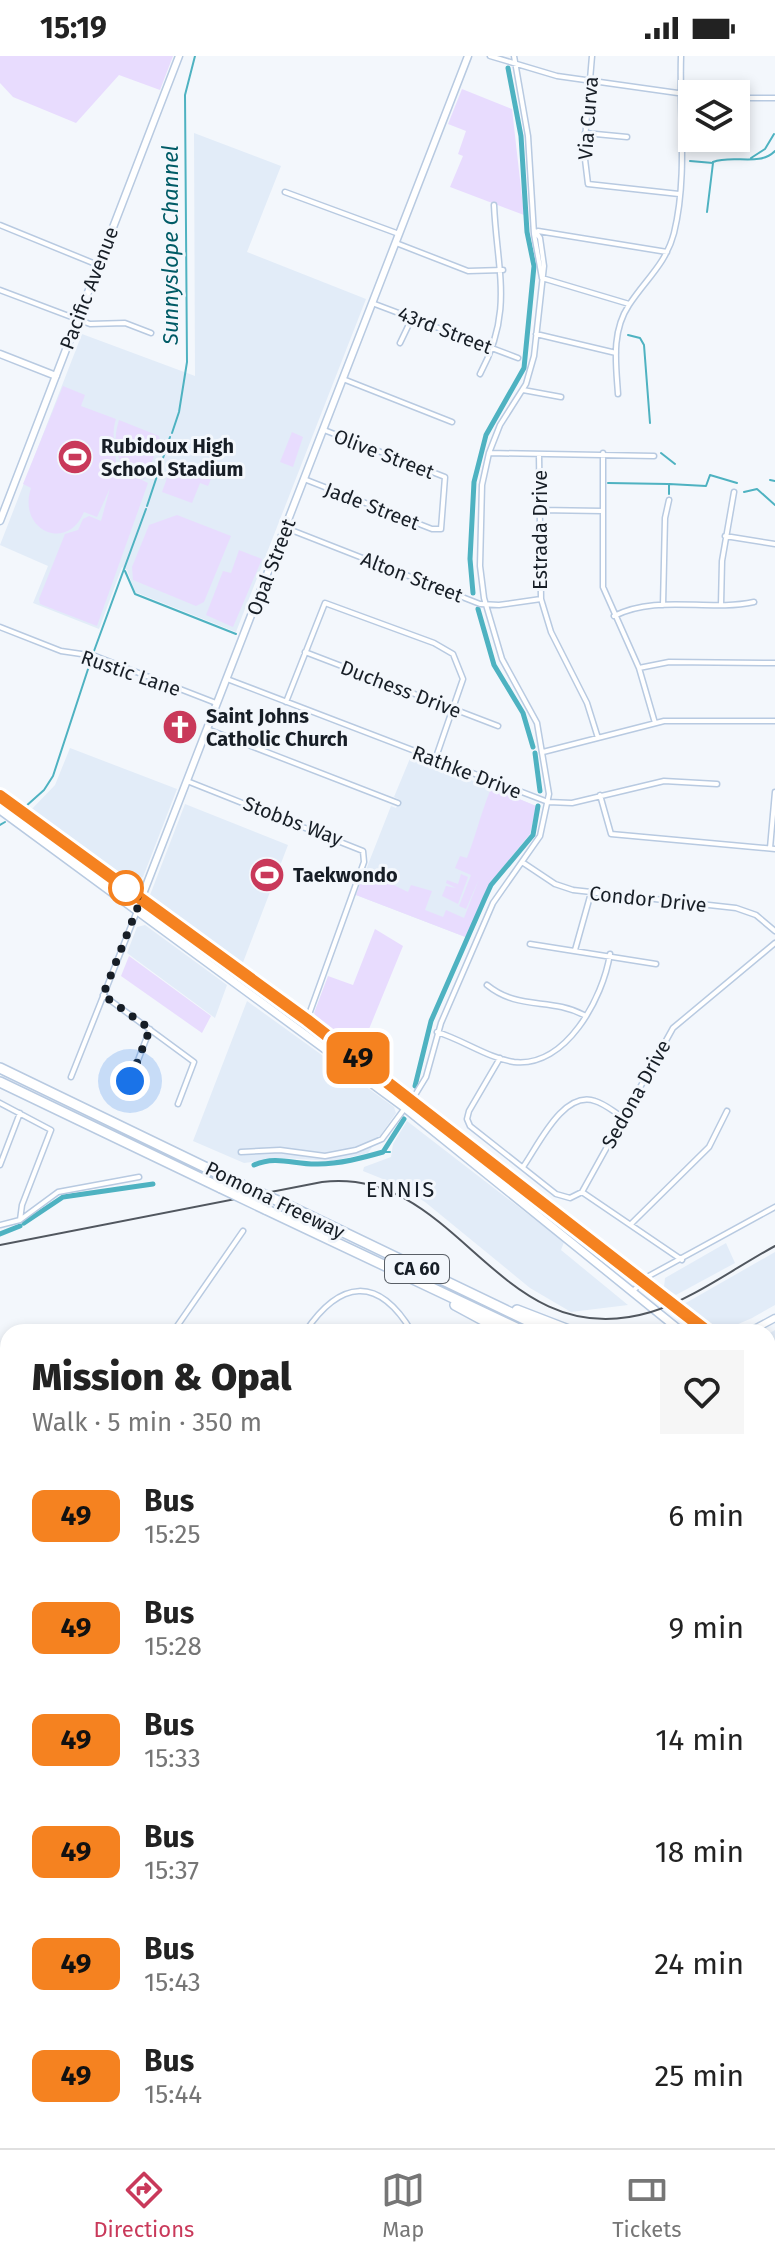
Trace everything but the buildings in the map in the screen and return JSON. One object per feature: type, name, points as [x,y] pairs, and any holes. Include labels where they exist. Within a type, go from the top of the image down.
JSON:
[{"type":"highway","name":"Pomona Freeway","points":[[0,1068],[534,1324]]},
{"type":"highway","name":"Pomona Freeway","points":[[0,1082],[508,1324]]},
{"type":"highway","points":[[449,1284],[553,1324]]},
{"type":"highway","points":[[440,1292],[459,1308],[490,1324]]},
{"type":"main road","points":[[0,796],[307,1020],[698,1324]]},
{"type":"main road","points":[[0,810],[405,1108],[672,1324]]},
{"type":"main road","points":[[405,1108],[412,1100]]},
{"type":"street","name":"Pacific Avenue","points":[[0,521],[179,56]]},
{"type":"street","name":"Opal Street","points":[[71,1077],[468,56]]},
{"type":"street","points":[[490,56],[557,76],[678,94]]},
{"type":"street","points":[[412,1100],[426,1077],[437,1032],[493,903],[540,836],[548,802],[549,782],[532,711],[502,659],[486,605],[480,566],[482,485],[497,431],[523,390],[532,369],[542,278],[542,248],[535,231],[528,136],[514,56]]},
{"type":"street","name":"Via Curva","points":[[592,56],[584,162],[588,184],[679,194]]},
{"type":"street","points":[[680,80],[681,56]]},
{"type":"street","points":[[750,98],[775,98]]},
{"type":"street","points":[[585,133],[627,137]]},
{"type":"street","points":[[618,394],[616,353],[619,327],[629,304],[655,274],[667,252],[674,232],[682,152]]},
{"type":"street","points":[[285,192],[399,234]]},
{"type":"street","points":[[480,374],[494,348],[501,325],[503,270],[494,205]]},
{"type":"street","points":[[0,225],[98,265]]},
{"type":"street","points":[[535,231],[667,252]]},
{"type":"street","points":[[396,243],[468,271],[503,270]]},
{"type":"street","points":[[542,278],[629,304]]},
{"type":"street","points":[[0,290],[77,320],[101,326],[125,323],[151,333]]},
{"type":"street","name":"43rd Street","points":[[372,303],[518,358]]},
{"type":"street","points":[[400,343],[412,318]]},
{"type":"street","points":[[535,334],[616,353]]},
{"type":"street","points":[[0,354],[56,376]]},
{"type":"street","points":[[343,379],[452,422]]},
{"type":"street","points":[[523,390],[561,397]]},
{"type":"street","name":"Olive Street","points":[[324,430],[445,477],[441,529]]},
{"type":"street","points":[[489,453],[654,456]]},
{"type":"street","points":[[603,453],[601,574],[614,616],[639,668],[655,723]]},
{"type":"street","name":"Estrada Drive","points":[[539,454],[541,599],[551,632],[587,703],[598,738]]},
{"type":"street","name":"Jade Street","points":[[304,479],[432,529],[441,529]]},
{"type":"street","points":[[721,605],[725,536],[734,492]]},
{"type":"street","points":[[663,605],[665,518],[669,500]]},
{"type":"street","points":[[539,510],[603,511]]},
{"type":"street","name":"Alton Street","points":[[286,528],[486,605],[541,599]]},
{"type":"street","points":[[725,536],[775,544]]},
{"type":"street","points":[[614,616],[645,605],[754,602]]},
{"type":"street","points":[[286,703],[325,603],[424,639],[453,654],[463,679],[455,710],[435,760]]},
{"type":"street","name":"Rustic Lane","points":[[0,627],[61,651],[95,656],[217,704]]},
{"type":"street","name":"Duchess Drive","points":[[305,652],[498,726]]},
{"type":"street","points":[[639,668],[669,662],[775,663]]},
{"type":"street","name":"Rathke Drive","points":[[227,679],[548,802],[572,803],[664,781],[717,784]]},
{"type":"street","points":[[543,752],[679,719],[775,721]]},
{"type":"street","points":[[207,729],[398,803]]},
{"type":"street","name":"Stobbs Way","points":[[187,781],[363,851],[364,862],[307,1020]]},
{"type":"street","points":[[600,795],[611,834],[773,848],[775,792]]},
{"type":"street","name":"Condor Drive","points":[[522,862],[555,884],[591,893],[736,908],[756,915],[775,931]]},
{"type":"street","points":[[575,950],[591,893]]},
{"type":"street","name":"Sedona Drive","points":[[582,1192],[677,1023],[775,943]]},
{"type":"street","points":[[530,944],[610,954],[656,964]]},
{"type":"street","points":[[437,1032],[500,1058],[527,1062],[548,1056],[565,1043],[584,1015],[607,973],[610,954]]},
{"type":"street","points":[[487,985],[513,1001],[559,1005],[584,1015]]},
{"type":"street","points":[[103,995],[194,1062],[178,1104]]},
{"type":"street","points":[[130,1081],[150,1029]]},
{"type":"street","points":[[500,1058],[467,1119],[470,1126],[562,1196],[570,1198],[582,1192],[682,1260]]},
{"type":"street","points":[[523,1167],[564,1109],[574,1102],[597,1101],[623,1117]]},
{"type":"street","points":[[0,1103],[51,1130],[22,1205],[20,1220]]},
{"type":"street","points":[[241,1152],[280,1150],[325,1156],[367,1147],[382,1139],[405,1108]]},
{"type":"street","points":[[631,1224],[709,1147],[727,1111]]},
{"type":"street","points":[[0,1165],[20,1113]]},
{"type":"street","points":[[0,1225],[20,1220],[58,1192],[139,1177]]},
{"type":"street","points":[[633,1291],[642,1281],[775,1207]]},
{"type":"street","points":[[179,1324],[243,1231]]},
{"type":"street","points":[[311,1324],[323,1307],[344,1294],[370,1293],[395,1307],[406,1324]]},
{"type":"shaded area","points":[[0,56],[173,56],[160,90],[119,75],[76,123],[13,97],[0,83]]},
{"type":"shaded area","points":[[462,89],[512,109],[524,215],[450,187],[463,156],[458,154],[466,131],[448,124]]},
{"type":"shaded area","points":[[194,133],[281,166],[247,252],[366,299],[236,632],[135,592],[127,570],[122,567],[99,629],[33,603],[48,566],[0,545],[82,334],[195,376]]},
{"type":"shaded area","points":[[63,386],[85,395],[81,406],[116,419],[114,475],[128,473],[148,483],[97,626],[40,604],[39,599],[65,534],[78,530],[83,519],[89,516],[101,521],[110,488],[97,517],[84,512],[67,531],[46,531],[37,525],[31,515],[31,488],[23,484]]},
{"type":"shaded area","points":[[119,420],[159,436],[160,441],[145,479],[128,470],[118,456],[116,439]]},
{"type":"shaded area","points":[[292,432],[303,437],[293,467],[280,462]]},
{"type":"shaded area","points":[[172,464],[211,479],[208,486],[200,483],[192,503],[162,492]]},
{"type":"shaded area","points":[[177,515],[231,536],[204,602],[196,606],[133,580],[132,567],[149,525]]},
{"type":"shaded area","points":[[239,550],[262,559],[233,627],[206,615],[223,571],[231,573]]},
{"type":"shaded area","points":[[70,748],[177,789],[143,877],[126,881],[30,811],[55,785]]},
{"type":"shaded area","points":[[411,756],[536,806],[530,834],[489,884],[468,938],[356,895],[391,806],[396,808],[400,800],[394,797]]},
{"type":"shaded area","points":[[498,790],[536,806],[530,834],[489,884],[468,938],[356,895],[365,871],[408,892],[411,885],[432,891],[425,910],[443,917],[446,910],[464,918],[479,879],[466,909],[459,906],[471,875],[455,868],[460,856],[467,858],[490,791]]},
{"type":"shaded area","points":[[185,804],[288,845],[242,965],[152,900],[150,895]]},
{"type":"shaded area","points":[[461,874],[468,877],[458,904],[442,896],[446,886],[456,888],[446,883],[447,880],[458,884]]},
{"type":"shaded area","points":[[145,925],[227,985],[215,1018],[127,953],[137,927]]},
{"type":"shaded area","points":[[375,929],[403,946],[360,1051],[317,1020],[314,1013],[328,976],[353,985]]},
{"type":"shaded area","points":[[129,956],[211,1016],[202,1033],[121,976]]},
{"type":"shaded area","points":[[247,1001],[394,1107],[396,1113],[368,1153],[332,1161],[284,1158],[244,1163],[193,1141]]},
{"type":"shaded area","points":[[407,1121],[564,1242],[561,1250],[628,1305],[571,1312],[530,1288],[425,1202],[400,1186],[363,1171],[364,1167],[391,1157],[393,1144]]},
{"type":"shaded area","points":[[726,1243],[735,1263],[676,1295],[664,1287],[665,1278]]},
{"type":"shaded area","points":[[775,1252],[775,1305],[738,1324],[710,1324],[684,1304]]},
{"type":"waterway","name":"Sunnyslope Channel","points":[[172,433],[179,412],[187,362],[185,95],[195,56]]},
{"type":"waterway","points":[[473,593],[470,559],[474,482],[486,435],[524,368],[534,266],[527,232],[521,136],[508,68]]},
{"type":"waterway","points":[[751,158],[765,149],[774,134]]},
{"type":"waterway","points":[[713,162],[761,158],[775,151]]},
{"type":"waterway","points":[[690,161],[713,163],[707,212]]},
{"type":"waterway","points":[[628,335],[640,338],[644,345],[650,423]]},
{"type":"waterway","name":"Sunnyslope Channel","points":[[147,506],[170,437]]},
{"type":"waterway","points":[[661,453],[675,464]]},
{"type":"waterway","points":[[669,494],[669,484],[706,486],[710,475],[737,483]]},
{"type":"waterway","points":[[770,480],[775,481]]},
{"type":"waterway","points":[[608,483],[668,484]]},
{"type":"waterway","points":[[744,492],[757,489],[775,505]]},
{"type":"waterway","name":"Sunnyslope Channel","points":[[94,651],[146,509]]},
{"type":"waterway","points":[[125,571],[135,594],[236,634]]},
{"type":"waterway","points":[[478,609],[494,665],[523,713],[533,747]]},
{"type":"waterway","name":"Sunnyslope Channel","points":[[25,807],[44,790],[53,776],[91,660]]},
{"type":"waterway","points":[[535,753],[540,791]]},
{"type":"waterway","points":[[415,1086],[431,1021],[485,898],[491,885],[533,835],[538,806]]},
{"type":"waterway","name":"Sunnyslope Channel","points":[[0,825],[5,822]]},
{"type":"waterway","points":[[254,1165],[278,1161],[334,1163],[383,1152],[404,1119]]},
{"type":"waterway","points":[[383,1152],[390,1152]]},
{"type":"waterway","points":[[24,1223],[63,1197],[153,1184]]},
{"type":"waterway","points":[[0,1234],[20,1226]]},
{"type":"railway","points":[[0,1245],[322,1182],[369,1185],[410,1202],[516,1287],[554,1309],[598,1319],[666,1307],[775,1246]]},
{"type":"bus line","name":"49","points":[[0,796],[307,1020],[699,1324]]},
{"type":"place","name":"Rubidoux High School Stadium","points":[[75,457]]},
{"type":"place","name":"Saint Johns Catholic Church","points":[[180,727]]},
{"type":"place","name":"Taekwondo","points":[[267,875]]},
{"type":"district","name":"ENNIS","points":[[401,1189]]},
{"type":"route","points":[[126,888],[141,899],[103,995],[150,1029],[130,1081]]}]
